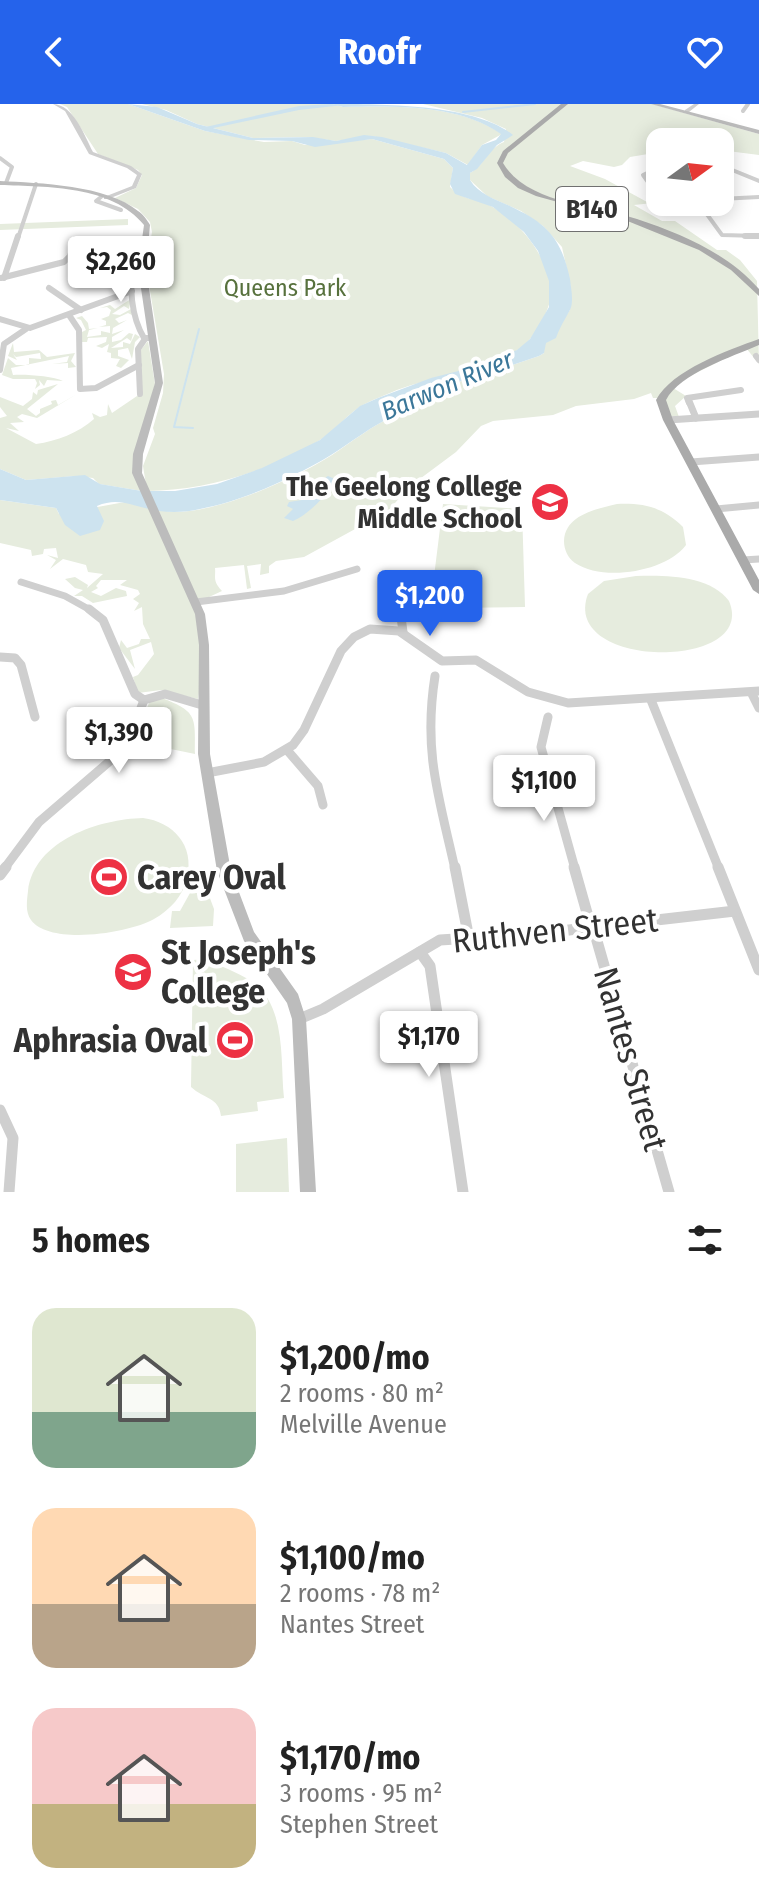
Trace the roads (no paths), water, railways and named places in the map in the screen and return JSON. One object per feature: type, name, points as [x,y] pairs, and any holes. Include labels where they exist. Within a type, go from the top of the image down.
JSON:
[{"type":"main road","name":"B140","points":[[565,104],[505,152],[500,163],[504,174],[523,187],[561,202],[631,219],[705,251],[733,266],[759,294]]},
{"type":"main road","points":[[657,104],[759,132]]},
{"type":"main road","points":[[684,109],[743,127]]},
{"type":"main road","points":[[3,183],[36,184],[104,197],[131,208],[144,219],[148,231],[142,260],[149,338],[159,383],[136,465],[140,482],[196,602],[203,630],[202,705],[207,773],[224,871],[249,936],[293,999],[299,1019],[308,1192]]},
{"type":"main road","points":[[759,342],[681,378],[666,389],[661,400],[668,420],[759,590]]},
{"type":"street","points":[[55,104],[67,110],[91,153],[129,167],[140,175],[134,187],[96,201],[121,210]]},
{"type":"street","points":[[684,109],[697,104]]},
{"type":"street","points":[[743,111],[748,104]]},
{"type":"street","points":[[0,158],[12,167],[3,183]]},
{"type":"street","points":[[734,170],[759,181]]},
{"type":"street","points":[[2,278],[36,184]]},
{"type":"street","points":[[734,198],[759,197]]},
{"type":"street","points":[[708,216],[722,235],[758,236]]},
{"type":"street","points":[[2,278],[64,262],[70,256],[75,239]]},
{"type":"street","points":[[0,253],[12,253]]},
{"type":"street","points":[[140,394],[135,364],[139,346],[149,338],[137,329],[131,271],[136,262],[142,260]]},
{"type":"street","points":[[49,288],[81,310]]},
{"type":"street","points":[[0,370],[4,344],[26,329],[132,293]]},
{"type":"street","points":[[69,315],[79,330],[78,388],[95,389],[135,364]]},
{"type":"street","points":[[0,319],[26,329]]},
{"type":"street","points":[[696,418],[687,398],[741,390]]},
{"type":"street","points":[[668,420],[759,414]]},
{"type":"street","points":[[691,462],[759,457]]},
{"type":"street","points":[[716,509],[759,505]]},
{"type":"street","points":[[743,560],[759,559]]},
{"type":"street","points":[[196,602],[222,596],[289,590],[326,575],[357,569]]},
{"type":"street","points":[[397,581],[403,632],[426,657],[441,664],[480,667],[515,692],[584,708],[755,691],[759,708]]},
{"type":"street","points":[[21,582],[83,603],[96,612],[103,620],[135,694],[144,700]]},
{"type":"street","points":[[207,773],[266,760],[287,750],[303,731],[350,638],[374,628],[403,632]]},
{"type":"street","points":[[0,657],[15,658],[21,665],[35,717]]},
{"type":"street","points":[[435,676],[428,713],[427,746],[433,788],[469,939]]},
{"type":"street","points":[[0,875],[39,822],[129,740],[144,700],[164,693],[202,705]]},
{"type":"street","points":[[651,700],[759,970]]},
{"type":"street","name":"Nantes Street","points":[[548,717],[541,747],[669,1192]]},
{"type":"street","points":[[287,750],[318,786],[323,805]]},
{"type":"street","name":"Ruthven Street","points":[[299,1019],[323,1009],[440,940],[735,911]]},
{"type":"street","points":[[420,952],[430,966],[463,1192]]},
{"type":"street","points":[[0,1110],[11,1126],[13,1144],[9,1192]]},
{"type":"water","name":"Barwon River","points":[[128,104],[157,107],[197,124],[253,138],[313,137],[336,141],[364,135],[382,137],[446,153],[467,165],[482,145],[496,140],[501,134],[484,124],[446,112],[332,104],[376,104],[427,108],[476,117],[496,125],[513,135],[497,145],[470,173],[470,180],[484,194],[538,222],[559,246],[570,279],[572,299],[556,338],[546,343],[544,353],[539,356],[495,371],[488,377],[482,376],[474,382],[461,381],[445,392],[434,391],[425,398],[419,397],[409,406],[401,406],[394,416],[316,464],[267,488],[233,500],[180,512],[110,502],[97,506],[104,521],[100,530],[80,536],[65,525],[56,508],[0,500],[0,469],[26,480],[85,475],[100,484],[142,491],[175,491],[217,484],[262,468],[320,440],[360,406],[431,378],[478,366],[517,350],[530,339],[549,307],[549,281],[538,251],[524,232],[493,207],[455,194],[450,184],[453,168],[444,159],[372,139],[315,147],[292,141],[249,140],[205,131]]},
{"type":"water","points":[[328,476],[335,479],[334,485],[315,505],[293,521],[284,518],[293,509],[287,506],[289,502],[302,500],[311,488]]},
{"type":"waterway","points":[[463,112],[535,104]]},
{"type":"waterway","points":[[204,128],[299,108],[341,105]]},
{"type":"waterway","points":[[193,428],[174,427],[199,329]]},
{"type":"place","name":"The Geelong College Middle School","points":[[550,502]]},
{"type":"place","name":"Carey Oval","points":[[109,877]]},
{"type":"place","name":"St Joseph's College","points":[[133,972]]},
{"type":"place","name":"Aphrasia Oval","points":[[235,1040]]},
{"type":"park label","name":"Queens Park","points":[[285,288]]}]
